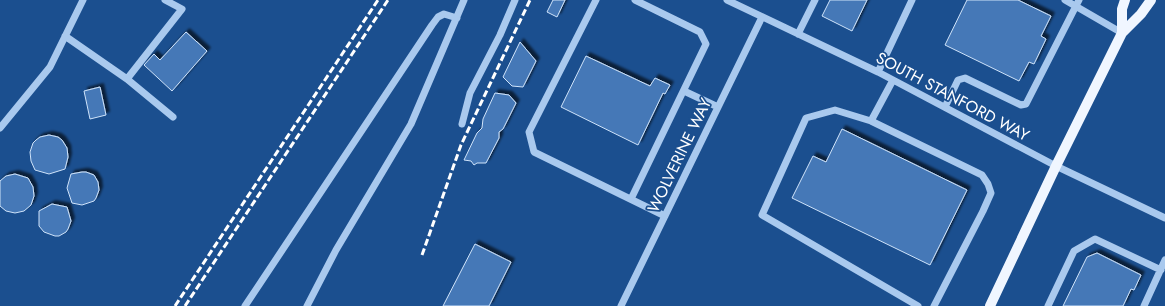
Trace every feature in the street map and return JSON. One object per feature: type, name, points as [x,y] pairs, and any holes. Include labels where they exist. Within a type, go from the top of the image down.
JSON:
[{"type":"main road","points":[[1122,33],[1122,9],[1125,0]]},
{"type":"main road","points":[[990,306],[1056,166],[1122,33],[1141,14],[1151,0]]},
{"type":"street","points":[[0,128],[50,67],[83,0]]},
{"type":"street","points":[[127,79],[182,9],[165,0]]},
{"type":"street","points":[[307,306],[336,250],[411,124],[464,0]]},
{"type":"street","points":[[462,124],[470,93],[500,35],[515,0]]},
{"type":"street","points":[[596,0],[529,132],[534,152],[665,216]]},
{"type":"street","points":[[631,199],[706,44],[700,32],[634,0]]},
{"type":"street","name":"SOUTH STANFORD WAY","points":[[727,0],[878,72],[1056,166],[1165,218]]},
{"type":"street","points":[[798,34],[815,0]]},
{"type":"street","points":[[878,72],[912,0]]},
{"type":"street","points":[[1065,0],[1078,3],[1122,33]]},
{"type":"street","points":[[945,107],[958,80],[965,78],[1021,105],[1026,104],[1078,3]]},
{"type":"street","points":[[245,306],[438,17],[444,14],[457,18]]},
{"type":"street","name":"WOLVERINE WAY","points":[[621,306],[762,17]]},
{"type":"street","points":[[65,36],[127,79],[173,117]]},
{"type":"street","points":[[871,121],[893,80]]},
{"type":"street","points":[[684,91],[718,107]]},
{"type":"street","points":[[918,306],[762,215],[806,118],[835,110],[871,121],[982,174],[988,184],[990,193],[983,211],[934,306]]},
{"type":"street","points":[[1048,306],[1074,251],[1095,240],[1161,270]]},
{"type":"street","points":[[1144,306],[1165,260]]},
{"type":"building","points":[[553,0],[565,0],[557,17],[547,12]]},
{"type":"building","points":[[830,0],[867,0],[852,31],[822,16]]},
{"type":"building","points":[[967,0],[1018,0],[1051,16],[1041,36],[1046,39],[1034,64],[1029,62],[1019,81],[945,45]]},
{"type":"building","points":[[186,32],[207,51],[172,91],[144,65],[154,54],[160,60]]},
{"type":"building","points":[[520,42],[536,61],[523,87],[512,86],[503,77]]},
{"type":"building","points":[[586,56],[650,86],[655,78],[670,85],[665,94],[663,93],[638,145],[561,107]]},
{"type":"building","points":[[100,87],[106,115],[90,119],[84,91]]},
{"type":"building","points":[[495,93],[509,95],[516,103],[503,129],[499,132],[499,138],[486,163],[477,163],[474,165],[471,161],[464,160],[477,133],[482,128],[483,119]]},
{"type":"building","points":[[842,129],[967,190],[930,265],[792,198],[813,156],[826,162]]},
{"type":"building","points":[[49,135],[58,137],[62,140],[67,148],[68,157],[65,169],[49,174],[35,170],[31,161],[30,152],[33,143],[36,140],[40,137]]},
{"type":"building","points":[[82,172],[94,175],[98,182],[99,190],[94,201],[82,205],[72,203],[67,188],[71,174]]},
{"type":"building","points":[[15,174],[28,178],[33,187],[34,196],[31,205],[24,211],[15,213],[6,211],[0,206],[0,181],[6,176]]},
{"type":"building","points":[[52,204],[67,207],[71,221],[66,232],[59,236],[44,232],[39,226],[39,211]]},
{"type":"building","points":[[475,244],[511,262],[489,306],[443,306]]},
{"type":"building","points":[[1097,253],[1141,275],[1134,290],[1131,289],[1123,306],[1063,306],[1087,257]]},
{"type":"railway","points":[[175,306],[378,0]]},
{"type":"railway","points":[[185,306],[388,0]]},
{"type":"railway","points":[[422,255],[461,145],[530,0]]}]
